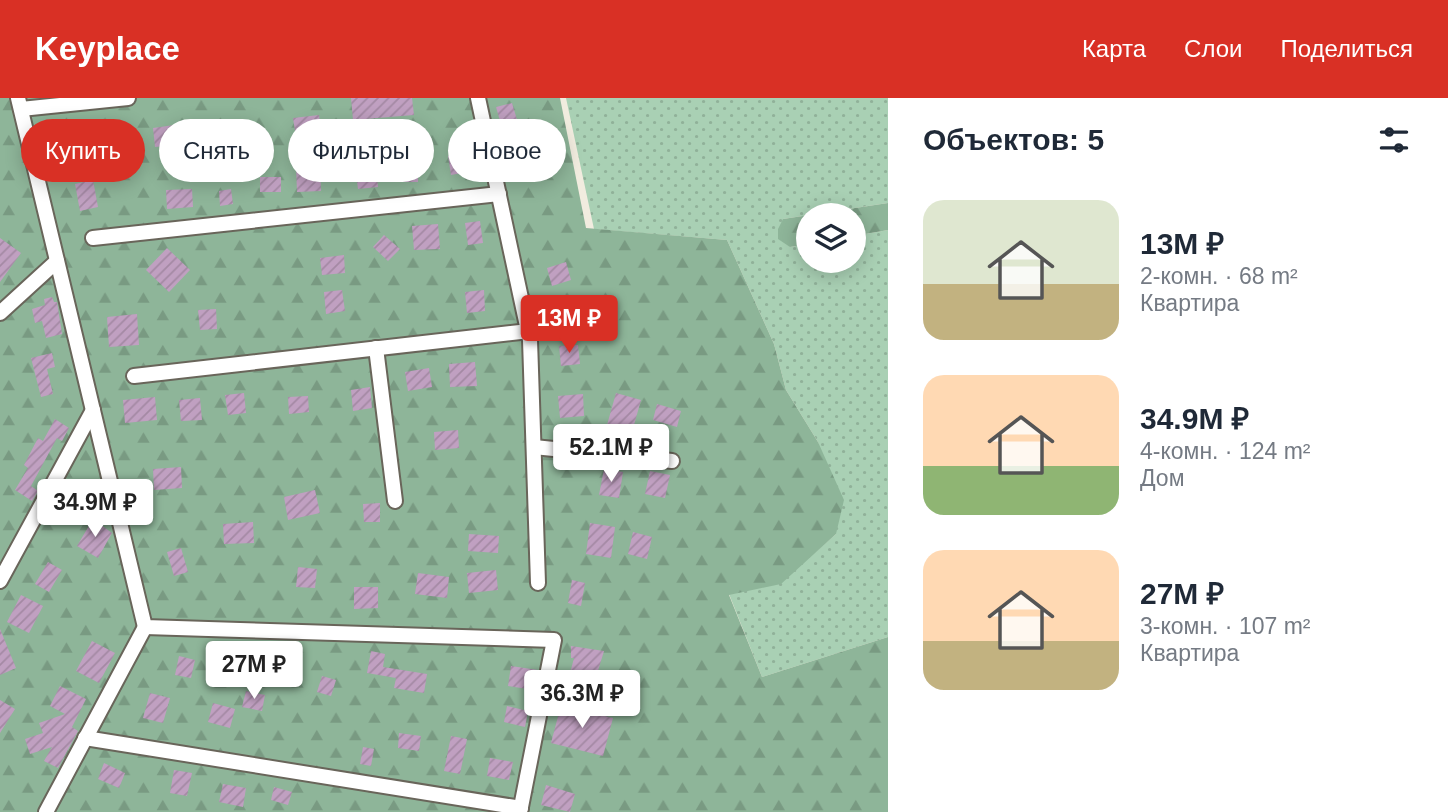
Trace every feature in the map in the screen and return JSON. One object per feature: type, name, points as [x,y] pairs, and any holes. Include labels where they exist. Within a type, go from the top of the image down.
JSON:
[{"type":"street","points":[[46,812],[145,627],[20,104],[128,98]]},
{"type":"street","points":[[478,98],[528,331],[538,583]]},
{"type":"street","points":[[93,238],[499,194]]},
{"type":"street","points":[[0,313],[57,261]]},
{"type":"street","points":[[134,376],[528,331]]},
{"type":"street","points":[[376,348],[395,501]]},
{"type":"street","points":[[0,581],[93,411]]},
{"type":"street","points":[[534,447],[672,461]]},
{"type":"street","points":[[85,738],[520,810],[554,640],[145,627]]},
{"type":"green space","points":[[0,98],[560,98],[564,119],[448,119],[448,182],[566,182],[566,128],[586,228],[727,240],[774,344],[786,390],[818,442],[844,500],[836,534],[781,584],[729,595],[762,677],[888,637],[888,812],[0,812]]},
{"type":"green space","points":[[566,98],[888,98],[888,203],[866,206],[866,203],[796,203],[796,217],[783,219],[790,247],[796,246],[796,273],[866,273],[866,234],[888,230],[888,637],[762,677],[729,594],[811,556],[836,534],[818,442],[786,390],[774,344],[727,240],[594,229]]},
{"type":"green space","points":[[888,203],[888,230],[866,234],[866,206]]},
{"type":"green space","points":[[796,217],[796,246],[790,247],[778,239],[778,229],[783,219]]},
{"type":"building","points":[[351,98],[412,98],[414,115],[353,119]]},
{"type":"building","points":[[512,103],[517,119],[499,119],[496,107]]},
{"type":"building","points":[[319,115],[319,119],[293,119]]},
{"type":"building","points":[[159,127],[159,147],[155,147],[153,128]]},
{"type":"building","points":[[274,177],[281,177],[281,192],[260,192],[260,182],[274,182]]},
{"type":"building","points":[[93,182],[98,207],[80,211],[75,184]]},
{"type":"building","points":[[297,182],[321,182],[321,191],[297,192]]},
{"type":"building","points":[[357,182],[378,182],[378,187],[358,189]]},
{"type":"building","points":[[192,189],[193,207],[167,209],[166,190]]},
{"type":"building","points":[[231,189],[233,204],[220,206],[219,191]]},
{"type":"building","points":[[480,221],[483,243],[468,245],[465,223]]},
{"type":"building","points":[[438,224],[440,249],[414,250],[412,226]]},
{"type":"building","points":[[384,235],[400,249],[388,261],[373,247]]},
{"type":"building","points":[[0,238],[21,253],[0,282]]},
{"type":"building","points":[[167,248],[190,270],[169,292],[146,270]]},
{"type":"building","points":[[344,255],[345,273],[322,275],[320,258]]},
{"type":"building","points":[[566,262],[571,280],[552,286],[547,268]]},
{"type":"building","points":[[342,290],[345,311],[326,314],[324,292]]},
{"type":"building","points":[[484,290],[485,311],[467,313],[465,292]]},
{"type":"building","points":[[52,297],[54,302],[57,302],[62,334],[46,338],[42,321],[35,323],[32,309],[45,305],[44,299]]},
{"type":"building","points":[[571,298],[578,320],[564,325],[558,302]]},
{"type":"building","points":[[216,309],[217,329],[200,330],[198,310]]},
{"type":"building","points":[[137,314],[139,345],[109,347],[107,317]]},
{"type":"building","points":[[578,345],[580,364],[561,366],[559,346]]},
{"type":"building","points":[[52,353],[55,367],[47,369],[53,394],[41,397],[31,358]]},
{"type":"building","points":[[475,362],[477,386],[450,387],[449,364]]},
{"type":"building","points":[[429,368],[432,387],[408,391],[405,372]]},
{"type":"building","points":[[370,387],[372,408],[353,411],[351,390]]},
{"type":"building","points":[[244,393],[246,413],[228,415],[225,395]]},
{"type":"building","points":[[616,393],[641,400],[632,432],[607,425]]},
{"type":"building","points":[[583,394],[584,416],[560,418],[558,396]]},
{"type":"building","points":[[308,396],[309,412],[289,414],[288,397]]},
{"type":"building","points":[[155,397],[157,420],[125,423],[123,400]]},
{"type":"building","points":[[200,398],[202,420],[181,421],[179,400]]},
{"type":"building","points":[[657,404],[681,411],[677,427],[653,420]]},
{"type":"building","points":[[55,419],[69,428],[62,441],[57,438],[31,486],[38,491],[32,501],[15,490],[28,468],[24,465],[38,438],[43,441]]},
{"type":"building","points":[[458,430],[459,448],[435,450],[434,432]]},
{"type":"building","points":[[181,467],[182,488],[154,490],[153,469]]},
{"type":"building","points":[[604,469],[623,472],[619,498],[599,495]]},
{"type":"building","points":[[650,471],[670,475],[665,498],[645,494]]},
{"type":"building","points":[[315,490],[320,513],[288,520],[284,497]]},
{"type":"building","points":[[380,503],[380,522],[364,522],[363,504]]},
{"type":"building","points":[[93,519],[112,533],[98,558],[77,546]]},
{"type":"building","points":[[253,522],[254,543],[224,544],[223,524]]},
{"type":"building","points":[[590,523],[615,527],[611,558],[586,554]]},
{"type":"building","points":[[633,532],[652,537],[647,559],[628,554]]},
{"type":"building","points":[[469,534],[499,536],[498,553],[468,551]]},
{"type":"building","points":[[181,548],[188,572],[174,576],[167,552]]},
{"type":"building","points":[[48,562],[62,570],[49,592],[35,584]]},
{"type":"building","points":[[298,567],[317,569],[315,588],[296,587]]},
{"type":"building","points":[[496,570],[498,590],[469,593],[467,573]]},
{"type":"building","points":[[418,573],[449,577],[447,598],[415,594]]},
{"type":"building","points":[[572,580],[585,583],[581,606],[568,603]]},
{"type":"building","points":[[354,587],[378,587],[378,608],[354,609]]},
{"type":"building","points":[[21,595],[43,606],[29,633],[7,622]]},
{"type":"building","points":[[0,629],[16,668],[0,675]]},
{"type":"building","points":[[92,641],[115,653],[99,683],[76,671]]},
{"type":"building","points":[[571,646],[604,651],[597,674],[620,680],[616,693],[568,681],[574,658],[571,658]]},
{"type":"building","points":[[371,651],[385,654],[383,667],[427,674],[424,693],[394,688],[396,678],[367,673]]},
{"type":"building","points":[[218,655],[238,655],[238,671],[218,671]]},
{"type":"building","points":[[179,656],[195,660],[191,678],[175,675]]},
{"type":"building","points":[[511,666],[538,670],[534,690],[508,686]]},
{"type":"building","points":[[322,676],[336,680],[331,696],[317,692]]},
{"type":"building","points":[[60,686],[86,699],[72,727],[78,731],[58,768],[44,761],[52,747],[30,754],[25,739],[43,733],[39,723],[65,714],[50,706]]},
{"type":"building","points":[[246,691],[265,695],[262,711],[242,707]]},
{"type":"building","points":[[150,693],[170,698],[163,723],[143,718]]},
{"type":"building","points":[[0,700],[15,709],[0,733]]},
{"type":"building","points":[[213,703],[235,709],[230,728],[208,722]]},
{"type":"building","points":[[561,705],[613,718],[603,756],[551,743]]},
{"type":"building","points":[[507,706],[528,711],[525,727],[504,722]]},
{"type":"building","points":[[399,733],[421,736],[419,751],[398,748]]},
{"type":"building","points":[[451,736],[467,739],[460,774],[444,771]]},
{"type":"building","points":[[363,747],[374,749],[371,766],[360,764]]},
{"type":"building","points":[[490,758],[513,762],[509,780],[487,776]]},
{"type":"building","points":[[104,763],[125,773],[119,788],[98,779]]},
{"type":"building","points":[[174,770],[192,773],[187,796],[170,793]]},
{"type":"building","points":[[223,784],[246,788],[243,807],[219,802]]},
{"type":"building","points":[[546,785],[575,794],[570,812],[541,805]]},
{"type":"building","points":[[274,787],[292,792],[288,805],[271,800]]}]
